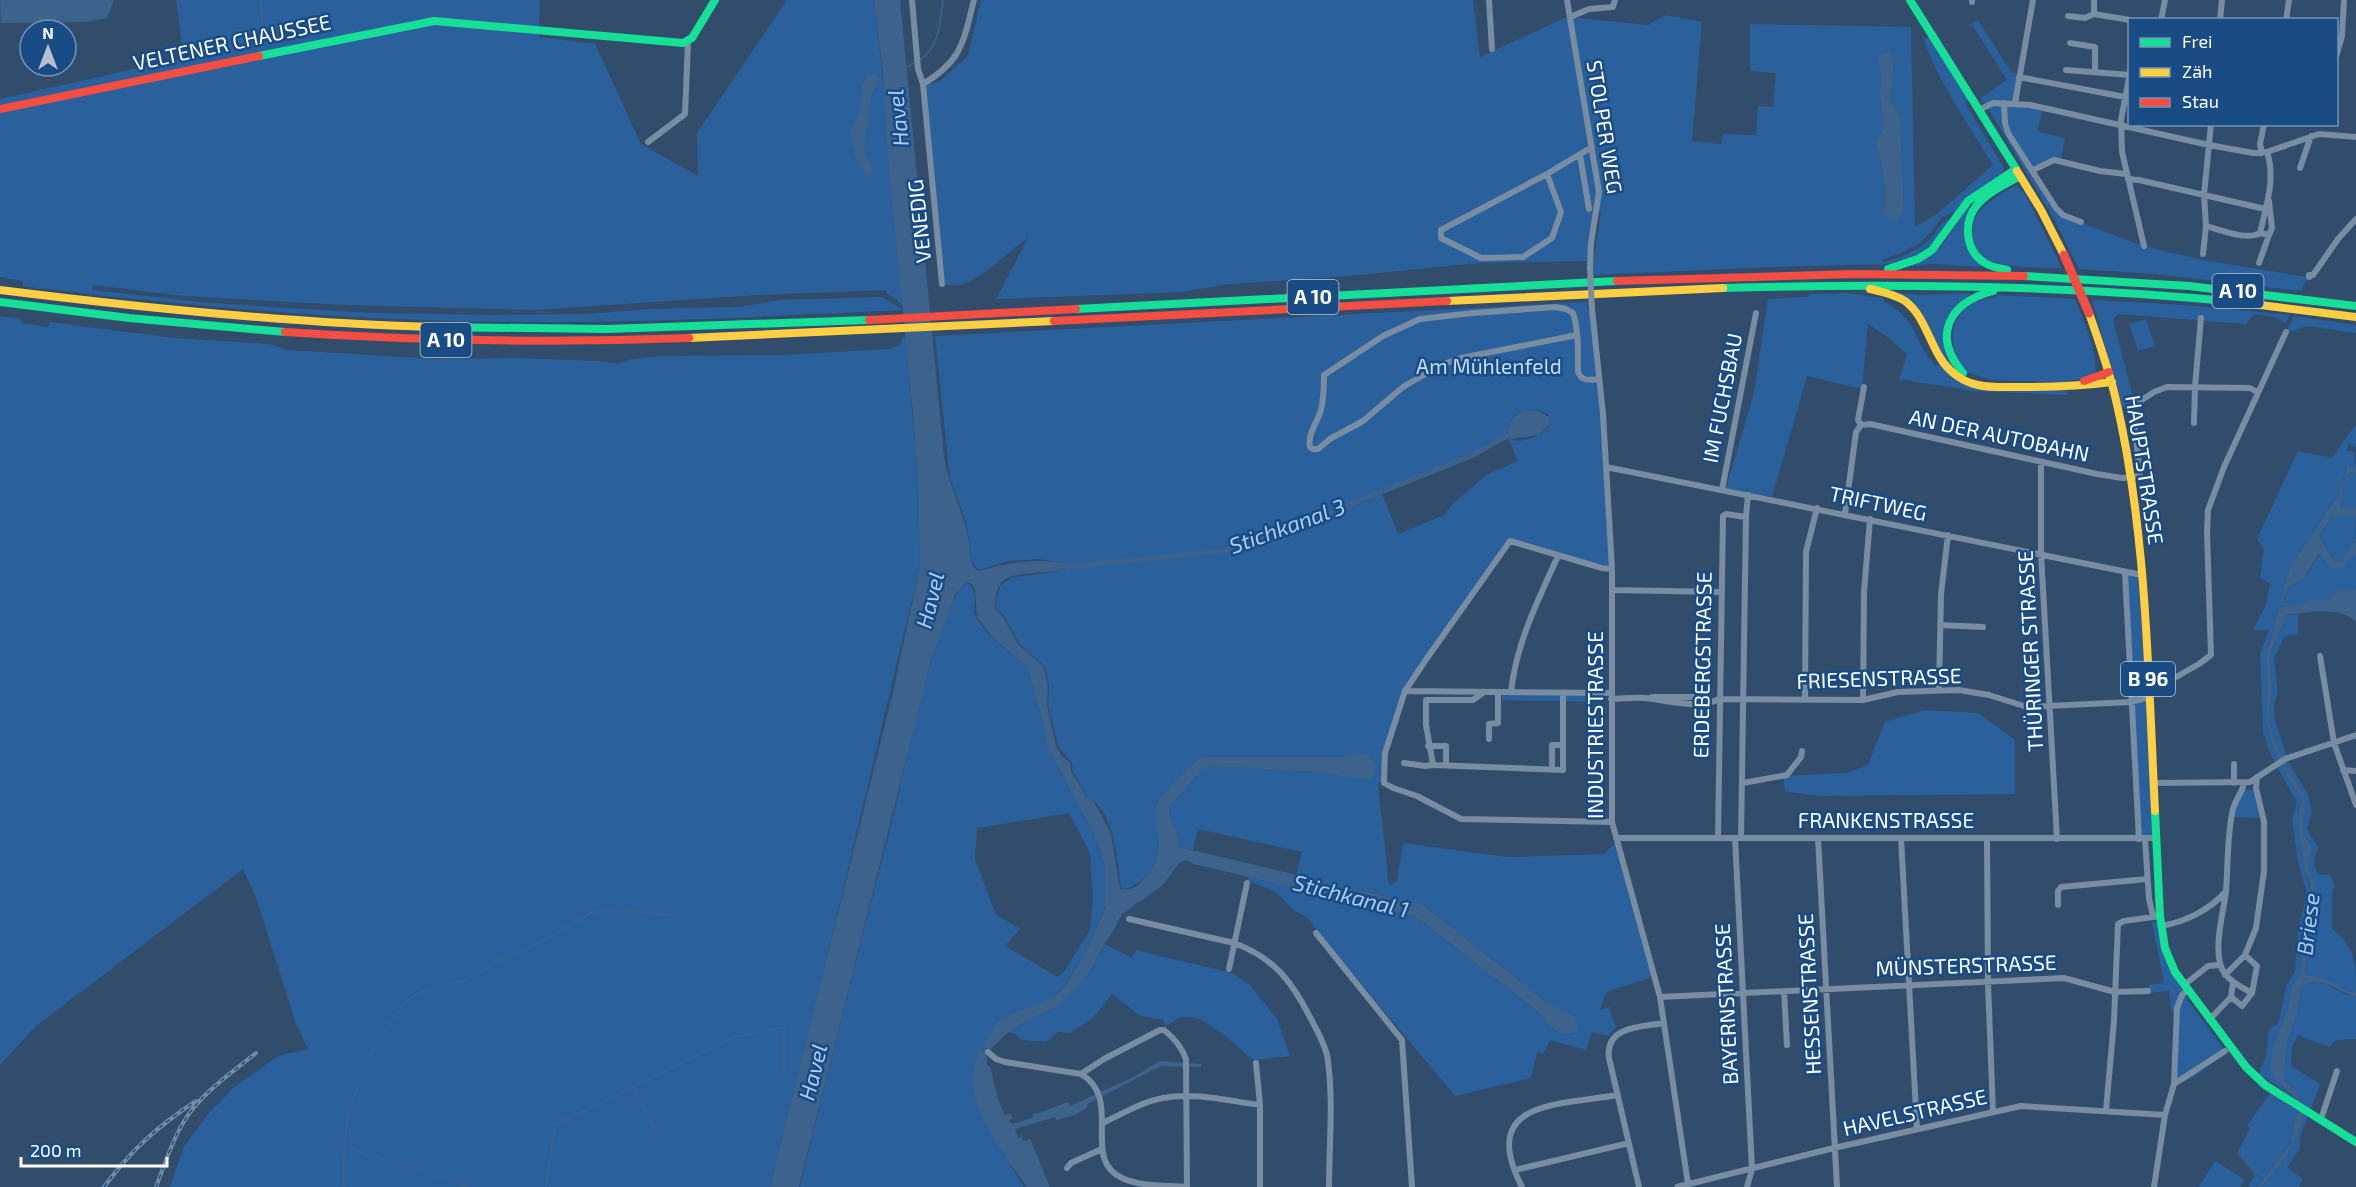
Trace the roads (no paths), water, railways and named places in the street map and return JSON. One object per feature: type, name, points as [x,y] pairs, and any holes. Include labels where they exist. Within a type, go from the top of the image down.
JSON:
[{"type":"main road","points":[[688,42],[715,0]]},
{"type":"main road","name":"HAUPTSTRASSE","points":[[1910,0],[2047,221],[2089,312],[2110,377],[2130,477],[2142,575],[2158,919],[2170,962],[2209,1020],[2256,1077],[2356,1142]]},
{"type":"main road","name":"VELTENER CHAUSSEE","points":[[0,109],[434,21],[597,38],[688,42]]},
{"type":"main road","points":[[1843,273],[1885,269],[1918,260],[1940,243],[1968,201],[2018,173]]},
{"type":"main road","points":[[2018,173],[1977,206],[1968,222],[1968,236],[1974,251],[1986,263],[2037,276]]},
{"type":"main road","name":"A 10","points":[[0,290],[222,316],[435,328],[633,329],[1674,279],[1843,273],[2037,276],[2195,287],[2356,306]]},
{"type":"main road","points":[[1837,285],[1882,292],[1904,301],[1921,319],[1943,363],[1958,376],[1971,382],[1992,386],[2064,388],[2110,377]]},
{"type":"main road","name":"A 10","points":[[0,302],[220,327],[444,340],[649,340],[1564,295],[1837,285],[1960,285],[2169,296],[2356,317]]},
{"type":"main road","points":[[2029,288],[1981,293],[1969,298],[1959,306],[1949,321],[1947,332],[1948,349],[1956,366],[1976,381],[1998,384],[2068,384],[2110,377]]},
{"type":"street","name":"VENEDIG","points":[[912,0],[918,69],[923,84],[942,284]]},
{"type":"street","points":[[923,84],[937,76],[956,58],[974,0]]},
{"type":"street","points":[[1489,0],[1492,49]]},
{"type":"street","name":"STOLPER WEG","points":[[1567,0],[1599,198],[1591,243],[1590,268],[1598,366]]},
{"type":"street","points":[[1570,17],[1589,9],[1613,7],[1615,0]]},
{"type":"street","points":[[2015,103],[2033,0]]},
{"type":"street","points":[[2094,0],[2094,14]]},
{"type":"street","points":[[2161,18],[2165,0]]},
{"type":"street","points":[[2220,18],[2222,0]]},
{"type":"street","points":[[2286,18],[2289,0]]},
{"type":"street","points":[[2338,53],[2342,36],[2343,0]]},
{"type":"street","points":[[2068,16],[2085,18],[2094,14],[2128,20]]},
{"type":"street","points":[[648,142],[685,114],[688,42]]},
{"type":"street","points":[[2070,43],[2095,47],[2095,72]]},
{"type":"street","points":[[2066,70],[2128,74]]},
{"type":"street","points":[[2019,77],[2125,97]]},
{"type":"street","points":[[2128,80],[2121,125],[2122,152],[2144,246]]},
{"type":"street","points":[[2004,103],[2007,129],[2059,211],[2081,222]]},
{"type":"street","points":[[1979,110],[1990,104],[2015,103],[2246,152],[2265,152],[2319,134],[2356,137]]},
{"type":"street","points":[[2203,254],[2206,226],[2204,195],[2211,126]]},
{"type":"street","points":[[2259,263],[2272,228],[2269,201],[2271,166],[2260,144],[2264,126]]},
{"type":"street","points":[[2319,134],[2321,126]]},
{"type":"street","points":[[2300,168],[2311,136]]},
{"type":"street","points":[[1547,174],[1561,212],[1552,238],[1523,257],[1481,258],[1441,238],[1441,230],[1547,174],[1592,147]]},
{"type":"street","points":[[1580,155],[1589,209]]},
{"type":"street","points":[[2033,170],[2054,160],[2265,209]]},
{"type":"street","points":[[2260,233],[2269,201]]},
{"type":"street","points":[[2309,277],[2313,275],[2338,239],[2356,219]]},
{"type":"street","points":[[2206,226],[2246,236],[2260,233],[2269,235]]},
{"type":"street","points":[[1577,335],[1447,362],[1404,387],[1356,426],[1334,436],[1318,449],[1310,447],[1309,440],[1325,393],[1324,375],[1383,336],[1411,322],[1434,316],[1560,307],[1573,313],[1577,335],[1579,375],[1586,380],[1599,379]]},
{"type":"street","name":"IM FUCHSBAU","points":[[1722,490],[1756,312]]},
{"type":"street","points":[[2194,423],[2201,318]]},
{"type":"street","points":[[2130,477],[2140,476],[2134,405],[2160,389],[2250,388],[2257,392],[2286,332]]},
{"type":"street","name":"INDUSTRIESTRASSE","points":[[1598,366],[1613,590],[1612,822],[1659,997],[1688,1184]]},
{"type":"street","points":[[1845,514],[1856,432],[1861,425],[1858,420],[1864,387]]},
{"type":"street","name":"FRIESENSTRASSE","points":[[1645,698],[1669,703],[1712,703],[1719,699],[1863,700],[1898,692],[1964,690],[1989,694],[2027,707],[2050,707],[2131,702],[2149,693],[2209,658],[2211,654],[2208,510],[2216,486],[2257,392]]},
{"type":"street","name":"AN DER AUTOBAHN","points":[[1861,425],[1869,424],[2112,477],[2130,477]]},
{"type":"street","name":"THÜRINGER STRASSE","points":[[2041,462],[2041,554],[2057,839]]},
{"type":"street","name":"TRIFTWEG","points":[[1606,467],[2142,575]]},
{"type":"street","name":"ERDEBERGSTRASSE","points":[[1738,838],[1743,783],[1748,495]]},
{"type":"street","points":[[1805,699],[1806,552],[1817,508]]},
{"type":"street","name":"ERDEBERGSTRASSE","points":[[1718,838],[1722,516],[1726,514],[1746,517]]},
{"type":"street","points":[[1863,700],[1864,592],[1870,519]]},
{"type":"street","points":[[1940,690],[1940,626],[1948,535]]},
{"type":"street","points":[[1612,569],[1510,541],[1406,691],[1385,753],[1384,783],[1417,796],[1461,819],[1612,822]]},
{"type":"street","points":[[1511,692],[1527,626],[1558,556]]},
{"type":"street","name":"HAUPTSTRASSE","points":[[2126,573],[2131,702],[2142,839],[2149,903],[2158,919]]},
{"type":"street","points":[[1613,590],[1720,592]]},
{"type":"street","points":[[1940,626],[1983,627]]},
{"type":"street","points":[[2320,656],[2334,743],[2356,805]]},
{"type":"street","name":"FRIESENSTRASSE","points":[[1406,691],[1563,693],[1645,698],[1700,697]]},
{"type":"street","points":[[1433,765],[1428,746],[1426,700],[1473,700],[1484,692]]},
{"type":"street","points":[[1489,739],[1489,724],[1498,723],[1498,692]]},
{"type":"street","points":[[1404,763],[1563,770],[1563,693]]},
{"type":"street","points":[[2153,783],[2250,782],[2285,759],[2356,735]]},
{"type":"street","points":[[1552,770],[1552,745],[1563,745]]},
{"type":"street","points":[[1428,746],[1446,746],[1446,765]]},
{"type":"street","points":[[1743,783],[1787,775],[1801,758],[1802,751]]},
{"type":"street","points":[[2234,764],[2234,783]]},
{"type":"street","points":[[2343,770],[2356,771]]},
{"type":"street","points":[[2225,975],[2246,955],[2256,928],[2264,872],[2264,822],[2256,788],[2257,777]]},
{"type":"street","points":[[2244,783],[2232,813],[2226,891],[2219,935],[2220,965],[2225,975],[2234,983],[2252,993]]},
{"type":"street","name":"FRANKENSTRASSE","points":[[1616,838],[2156,838]]},
{"type":"street","name":"BAYERNSTRASSE","points":[[1738,838],[1742,997],[1752,1168],[1747,1187]]},
{"type":"street","name":"HESSENSTRASSE","points":[[1818,838],[1837,1187]]},
{"type":"street","points":[[1901,838],[1917,1129]]},
{"type":"street","points":[[1988,838],[1986,891],[1993,1112]]},
{"type":"street","points":[[2058,905],[2058,891],[2061,887],[2147,879]]},
{"type":"street","points":[[1229,969],[1248,883]]},
{"type":"street","points":[[2106,1110],[2118,924],[2124,921],[2158,919],[2176,923],[2198,913],[2226,891]]},
{"type":"street","points":[[1129,920],[1234,943],[1266,958],[1282,973],[1300,996],[1321,1038],[1329,1069],[1329,1187]]},
{"type":"street","points":[[1316,933],[1402,1040],[1412,1187]]},
{"type":"street","points":[[2231,997],[2242,1006],[2252,993],[2257,966],[2246,955]]},
{"type":"street","points":[[2154,1187],[2165,1115],[2174,1084],[2177,1008],[2186,988],[2208,966],[2220,965]]},
{"type":"street","name":"MÜNSTERSTRASSE","points":[[1659,997],[2064,978],[2115,992],[2148,991]]},
{"type":"street","points":[[2209,1020],[2231,997],[2234,983]]},
{"type":"street","points":[[1784,991],[1787,1045]]},
{"type":"street","points":[[1639,1187],[1609,1053],[1612,1039],[1622,1031],[1664,1023]]},
{"type":"street","points":[[988,1052],[996,1059],[1005,1062],[1081,1074],[1091,1081],[1101,1100],[1102,1149],[1107,1165],[1120,1178],[1130,1181],[1187,1187],[1186,1061],[1183,1051],[1164,1030],[1104,1059],[1081,1074]]},
{"type":"street","points":[[2174,1084],[2225,1051]]},
{"type":"street","points":[[1256,1063],[1260,1105],[1260,1187]]},
{"type":"street","points":[[2321,1119],[2337,1071]]},
{"type":"street","points":[[1522,1187],[1515,1170],[1509,1134],[1518,1119],[1540,1108],[1618,1095]]},
{"type":"street","points":[[1103,1123],[1153,1101],[1186,1097],[1260,1105]]},
{"type":"street","name":"HAVELSTRASSE","points":[[1677,1187],[1834,1148],[2021,1106],[2165,1115]]},
{"type":"street","points":[[1515,1170],[1629,1143]]},
{"type":"street","points":[[1067,1168],[1071,1162],[1102,1149]]},
{"type":"water","points":[[0,0],[114,0],[107,18],[78,22],[78,18],[18,18],[18,23],[1,23]]},
{"type":"water","points":[[874,0],[900,0],[944,457],[967,531],[971,561],[978,571],[1002,565],[1037,561],[1073,565],[1056,571],[1023,574],[1005,579],[1000,584],[994,608],[1003,617],[1018,644],[1044,667],[1048,686],[1047,705],[1056,746],[1061,755],[1070,763],[1071,771],[1087,798],[1093,800],[1111,834],[1120,889],[1126,890],[1141,882],[1155,864],[1158,850],[1155,813],[1157,804],[1177,779],[1202,757],[1347,757],[1356,753],[1369,756],[1376,764],[1372,780],[1344,777],[1332,773],[1210,766],[1202,770],[1169,807],[1179,847],[1423,905],[1544,1000],[1575,1017],[1577,1031],[1566,1035],[1554,1029],[1541,1014],[1416,917],[1194,864],[1186,860],[1179,863],[1163,885],[1122,914],[1092,968],[1077,988],[1054,1009],[1029,1019],[1008,1032],[989,1050],[983,1044],[998,1022],[1014,1013],[1051,999],[1063,989],[1085,954],[1105,908],[1105,869],[1092,830],[1047,747],[1044,726],[1027,667],[994,639],[977,617],[975,590],[972,584],[966,582],[955,595],[931,660],[799,1187],[770,1187],[893,692],[920,566],[918,480],[913,414],[889,169],[883,73]]},
{"type":"water","points":[[1889,50],[1894,58],[1891,101],[1900,116],[1904,208],[1898,221],[1883,216],[1884,179],[1875,143],[1884,127],[1879,92],[1882,81],[1878,57]]},
{"type":"water","points":[[876,74],[878,81],[871,96],[864,144],[864,151],[873,170],[871,176],[866,174],[856,159],[850,133],[861,109],[862,84],[868,76]]},
{"type":"water","points":[[1523,411],[1539,411],[1549,417],[1550,425],[1538,435],[1511,439],[1507,436],[1510,424],[1516,415]]},
{"type":"water","name":"Briese","points":[[2347,467],[2356,467],[2356,473],[2348,472],[2344,480],[2341,509],[2356,508],[2356,516],[2332,517],[2319,536],[2334,561],[2341,562],[2356,538],[2356,553],[2344,566],[2333,570],[2319,553],[2304,578],[2289,586],[2280,607],[2299,605],[2311,600],[2326,600],[2342,589],[2356,590],[2356,622],[2341,613],[2332,612],[2286,615],[2270,655],[2272,695],[2268,715],[2271,730],[2285,764],[2304,794],[2306,808],[2303,832],[2312,848],[2308,867],[2315,887],[2308,930],[2305,974],[2327,979],[2346,991],[2356,993],[2356,997],[2322,983],[2315,982],[2301,988],[2297,1015],[2287,1042],[2284,1079],[2299,1097],[2303,1108],[2302,1120],[2299,1133],[2285,1157],[2262,1187],[2257,1187],[2291,1143],[2295,1119],[2299,1111],[2297,1100],[2274,1078],[2270,1068],[2273,1046],[2287,1010],[2292,986],[2300,974],[2305,923],[2311,893],[2299,838],[2298,816],[2301,799],[2285,773],[2272,744],[2267,724],[2266,652],[2275,628],[2275,621],[2290,566],[2338,496]]},
{"type":"water","points":[[980,1049],[987,1053],[987,1066],[990,1066],[998,1099],[1005,1116],[1010,1113],[1013,1118],[1009,1120],[1012,1124],[1032,1118],[1034,1113],[1037,1114],[1068,1102],[1070,1106],[1131,1078],[1160,1061],[1201,1064],[1201,1067],[1161,1066],[1087,1104],[1088,1107],[1075,1115],[1056,1120],[1055,1117],[1015,1129],[1018,1138],[1022,1136],[1023,1141],[1030,1139],[1050,1187],[1027,1187],[994,1138],[975,1097],[973,1075]]},
{"type":"waterway","points":[[261,0],[263,36]]},
{"type":"waterway","points":[[920,60],[927,55],[935,41],[940,25],[943,0]]},
{"type":"waterway","points":[[907,67],[916,62]]},
{"type":"waterway","name":"Stichkanal 3","points":[[1068,567],[1222,551],[1261,540],[1471,456],[1507,436]]},
{"type":"waterway","points":[[436,987],[465,981],[503,958],[537,944],[593,912],[632,911],[672,916]]},
{"type":"waterway","points":[[344,1187],[347,1122],[357,1089],[376,1046],[388,1026],[414,996],[427,990]]},
{"type":"waterway","points":[[546,1187],[555,1125],[734,1037],[784,1027],[784,1074]]},
{"type":"waterway","points":[[633,1089],[659,1139]]},
{"type":"waterway","points":[[2266,1178],[2249,1164],[2242,1153],[2270,1099]]},
{"type":"waterway","points":[[345,1147],[384,1160]]},
{"type":"waterway","points":[[397,1163],[469,1187]]},
{"type":"railway","points":[[156,1187],[175,1138],[190,1113],[216,1085],[256,1053]]},
{"type":"railway","points":[[104,1187],[124,1161],[146,1140],[196,1101]]},
{"type":"water label","name":"Havel","points":[[898,118]]},
{"type":"water label","name":"Havel","points":[[930,600]]},
{"type":"water label","name":"Stichkanal 1","points":[[1351,896]]},
{"type":"water label","name":"Havel","points":[[813,1072]]},
{"type":"park label","name":"Am Mühlenfeld","points":[[1489,367]]}]
